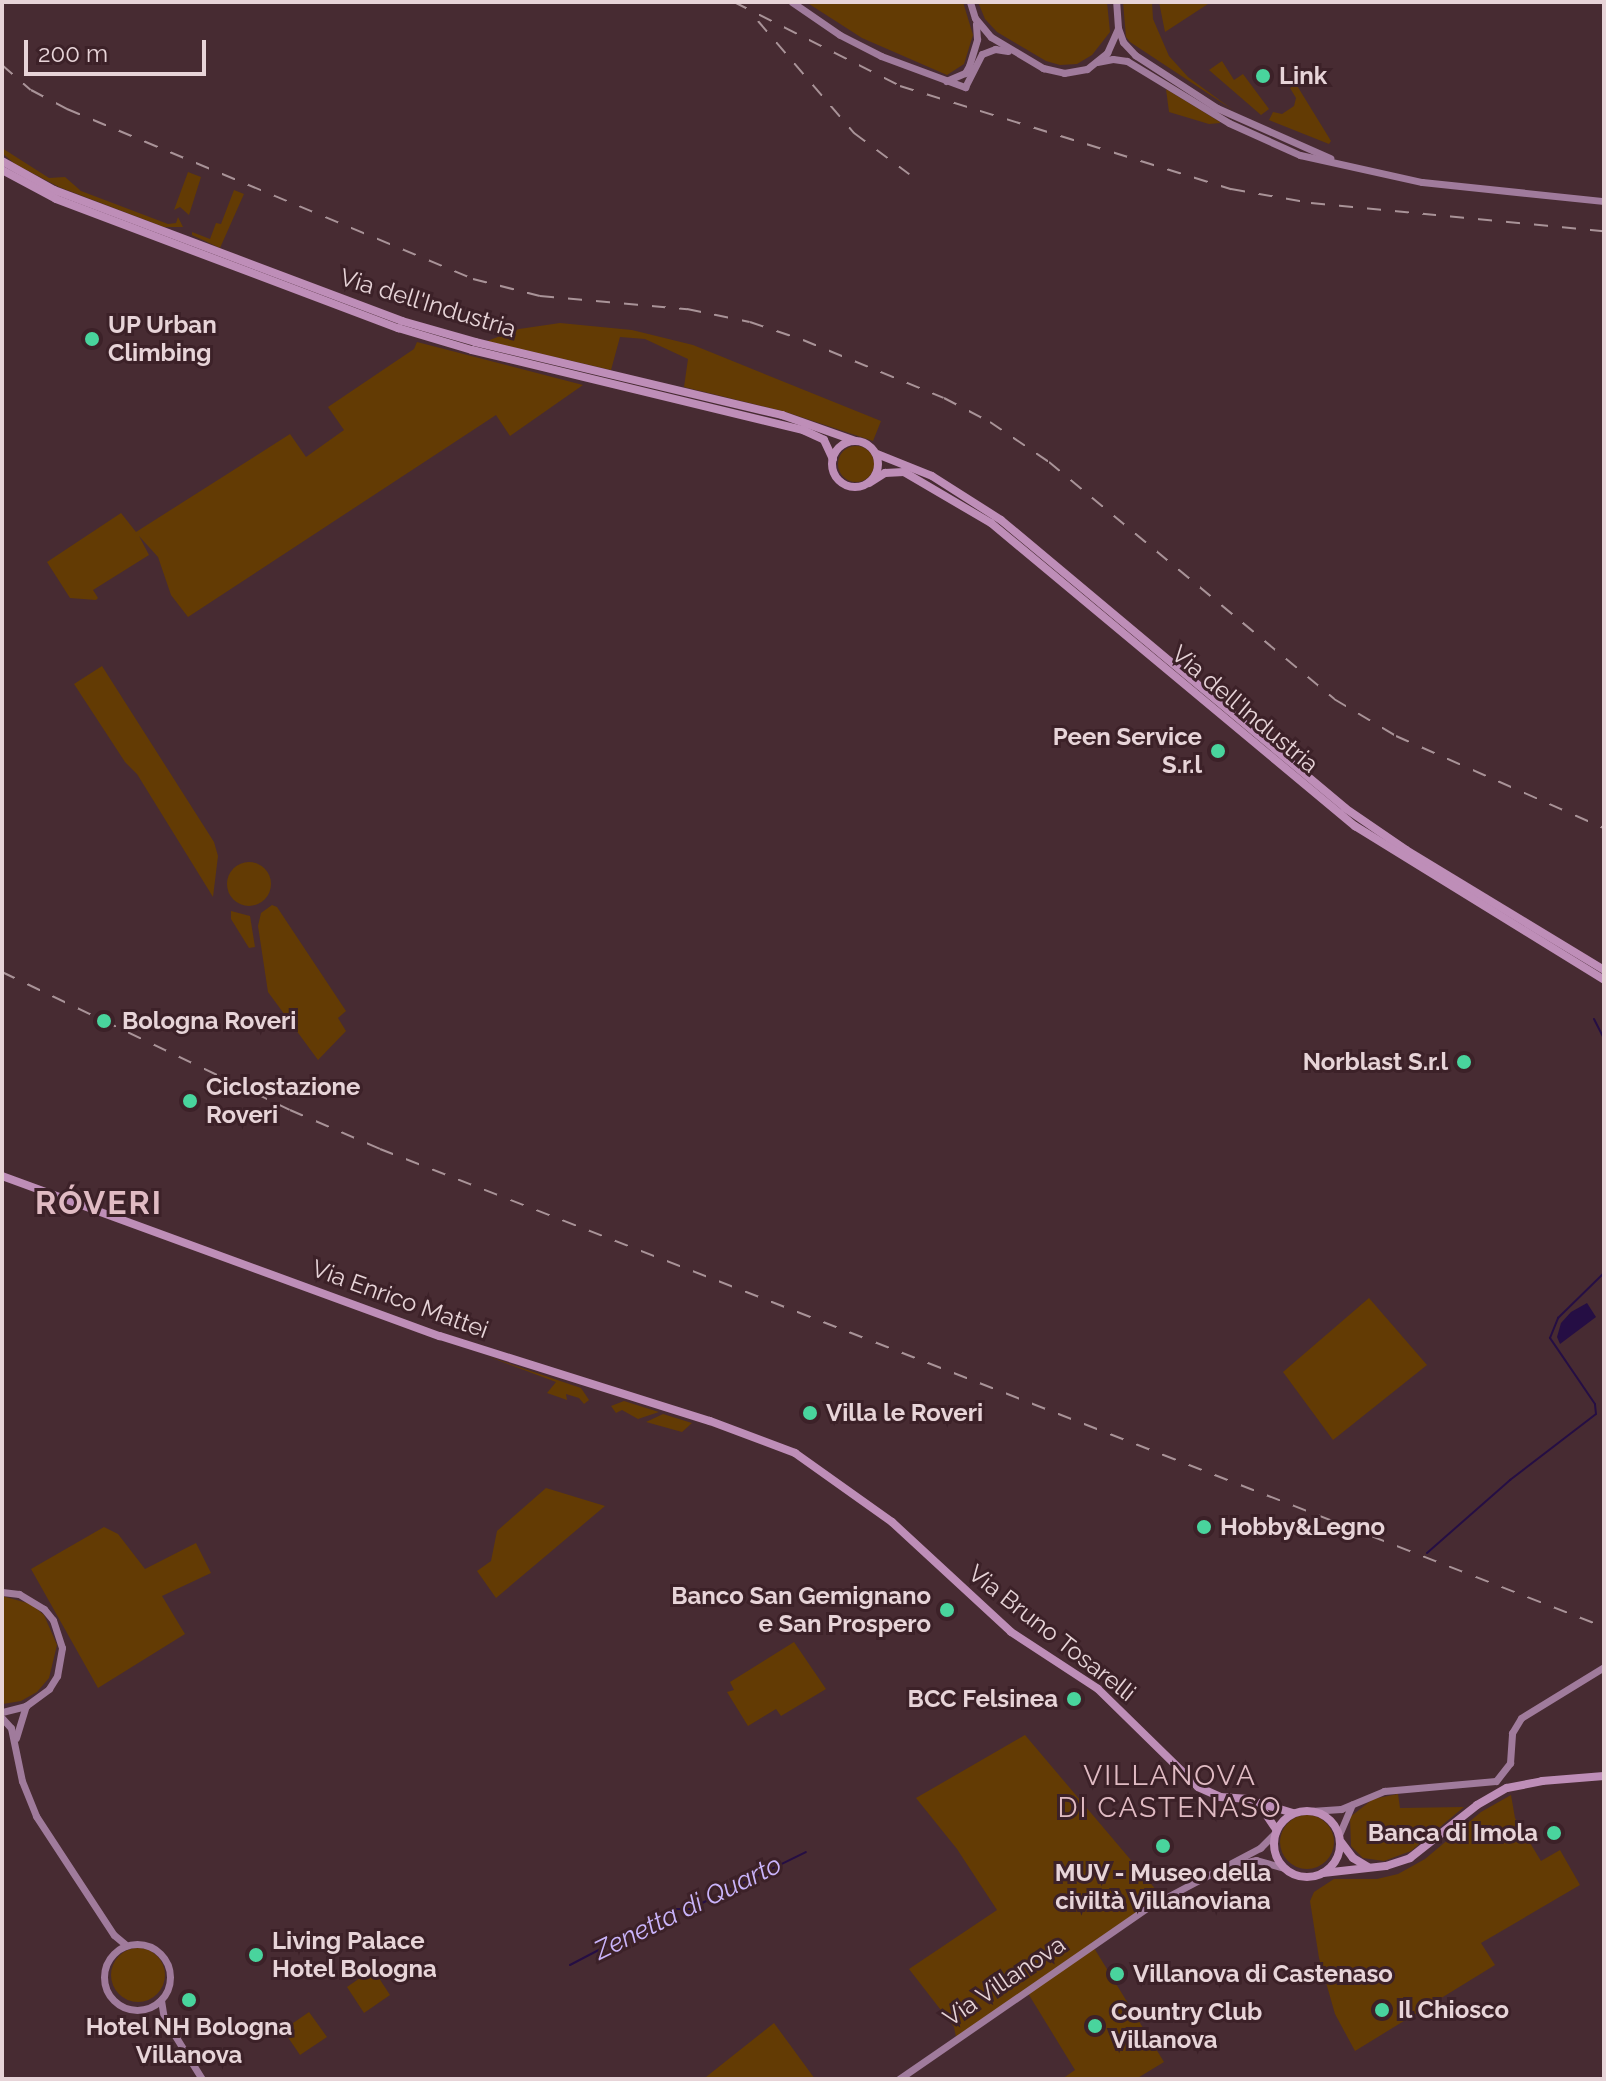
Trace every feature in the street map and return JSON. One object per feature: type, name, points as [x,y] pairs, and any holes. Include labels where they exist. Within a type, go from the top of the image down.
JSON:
[{"type":"main road","points":[[792,2],[858,45],[965,87]]},
{"type":"main road","points":[[965,87],[965,73],[977,39],[970,2]]},
{"type":"main road","points":[[1116,2],[1118,28],[1123,42],[1135,55],[1217,108],[1264,131],[1362,169]]},
{"type":"main road","points":[[975,18],[991,37],[1043,68],[1064,73],[1079,72],[1097,62],[1111,48],[1118,28]]},
{"type":"main road","points":[[965,87],[986,51],[1002,49],[1022,56]]},
{"type":"main road","points":[[1097,62],[1127,61],[1257,138],[1300,155],[1459,188],[1604,201]]},
{"type":"main road","points":[[944,81],[965,73]]},
{"type":"main road","name":"Via dell'Industria","points":[[2,161],[54,190],[402,321],[475,342],[782,415],[856,441]]},
{"type":"main road","name":"Via dell'Industria","points":[[2,170],[56,199],[398,328],[472,350],[803,430],[822,438],[833,459]]},
{"type":"main road","points":[[856,441],[868,445],[877,454],[877,473],[869,483],[858,487],[841,482],[833,472],[833,459],[844,444],[856,441]]},
{"type":"main road","name":"Via dell'Industria","points":[[877,454],[932,476],[1001,520],[1345,808],[1406,850],[1604,970]]},
{"type":"main road","name":"Via dell'Industria","points":[[869,483],[885,473],[904,472],[991,523],[1355,826],[1604,980]]},
{"type":"main road","name":"Via Enrico Mattei","points":[[2,1176],[440,1336],[699,1418],[788,1450]]},
{"type":"main road","name":"Via Bruno Tosarelli","points":[[788,1450],[821,1468],[879,1511],[1011,1632],[1098,1689],[1193,1784],[1220,1797],[1293,1813]]},
{"type":"main road","points":[[2,1592],[32,1600],[53,1620],[62,1648],[57,1676],[39,1699],[2,1715],[11,1728],[27,1799],[114,1935],[126,1945],[151,1947],[165,1959],[170,1984],[161,2000],[150,2007],[129,2008],[111,1996],[104,1976],[112,1956],[114,1935]]},
{"type":"main road","points":[[1604,1667],[1521,1718],[1512,1733],[1509,1767],[1490,1783],[1384,1791],[1333,1811],[1293,1813],[1276,1830],[1273,1847],[1284,1868],[1308,1877],[1395,1864],[1417,1854],[1477,1805],[1507,1788],[1542,1781],[1604,1776]]},
{"type":"main road","points":[[16,1748],[16,1733],[26,1706]]},
{"type":"main road","points":[[1258,1803],[1276,1830]]},
{"type":"main road","points":[[1323,1873],[1337,1860],[1340,1838],[1352,1805]]},
{"type":"main road","points":[[1311,1811],[1332,1821],[1353,1858],[1369,1867]]},
{"type":"main road","name":"Via Villanova","points":[[899,2079],[1148,1907],[1260,1848],[1276,1830]]},
{"type":"main road","name":"Via Villanova","points":[[1216,1870],[1256,1860],[1284,1868]]},
{"type":"main road","points":[[112,1956],[126,1945]]},
{"type":"main road","points":[[161,2000],[164,2018]]},
{"type":"main road","points":[[150,2007],[164,2018],[202,2079]]},
{"type":"shaded area","points":[[806,2],[963,2],[973,35],[964,64],[947,75],[862,38]]},
{"type":"shaded area","points":[[978,2],[1107,2],[1110,32],[1092,55],[1077,64],[1060,65],[1046,61],[997,32],[985,19]]},
{"type":"shaded area","points":[[1123,2],[1152,2],[1153,19],[1169,56],[1188,77],[1233,110],[1130,42],[1126,37]]},
{"type":"shaded area","points":[[1159,2],[1211,2],[1165,32]]},
{"type":"shaded area","points":[[1222,61],[1234,80],[1243,74],[1269,109],[1261,115],[1209,70]]},
{"type":"shaded area","points":[[1296,84],[1331,141],[1329,144],[1269,120],[1273,112],[1282,114],[1294,106],[1296,98],[1290,88]]},
{"type":"shaded area","points":[[1166,89],[1220,123],[1209,124],[1169,112]]},
{"type":"shaded area","points":[[2,148],[49,178],[65,177],[81,191],[168,224],[176,223],[178,217],[183,227],[164,227],[59,187],[15,164],[2,153]]},
{"type":"shaded area","points":[[188,172],[201,177],[189,215],[180,207],[174,210]]},
{"type":"shaded area","points":[[234,190],[244,194],[220,248],[192,235],[192,232],[210,239],[216,223],[221,224]]},
{"type":"shaded area","points":[[560,323],[632,330],[693,345],[881,421],[873,441],[786,412],[684,387],[688,359],[645,339],[620,337],[611,370],[487,341],[519,329]]},
{"type":"shaded area","points":[[417,342],[583,385],[510,436],[496,415],[188,617],[171,595],[158,557],[139,536],[149,555],[93,590],[98,598],[96,600],[70,598],[47,562],[121,513],[136,532],[290,434],[306,457],[344,430],[328,407],[414,349]]},
{"type":"shaded area","points":[[856,446],[869,451],[874,464],[869,477],[856,482],[843,477],[838,464],[843,451]]},
{"type":"shaded area","points":[[102,666],[214,842],[218,856],[213,897],[137,774],[125,762],[74,684]]},
{"type":"shaded area","points":[[249,862],[265,868],[271,884],[265,900],[249,906],[233,900],[227,884],[233,868]]},
{"type":"shaded area","points":[[272,905],[277,907],[346,1011],[338,1018],[346,1031],[318,1060],[268,992],[258,926],[261,913]]},
{"type":"shaded area","points":[[231,911],[250,916],[255,947],[249,948],[231,919]]},
{"type":"shaded area","points":[[1369,1298],[1427,1365],[1333,1440],[1283,1372]]},
{"type":"shaded area","points":[[1587,1303],[1596,1317],[1560,1344],[1557,1337],[1561,1323],[1571,1312]]},
{"type":"shaded area","points":[[487,1356],[581,1388],[589,1400],[584,1404],[579,1398],[566,1394],[567,1400],[547,1393],[556,1382]]},
{"type":"shaded area","points":[[624,1401],[659,1412],[638,1419],[622,1410],[616,1413],[611,1406]]},
{"type":"shaded area","points":[[663,1414],[692,1423],[682,1432],[646,1422]]},
{"type":"shaded area","points":[[546,1488],[605,1506],[496,1598],[477,1571],[491,1561],[497,1531]]},
{"type":"shaded area","points":[[104,1527],[118,1534],[145,1569],[196,1543],[211,1573],[162,1596],[185,1634],[98,1688],[31,1569]]},
{"type":"shaded area","points":[[2,1596],[31,1604],[44,1615],[57,1645],[49,1678],[37,1692],[21,1701],[3,1704]]},
{"type":"shaded area","points":[[794,1642],[826,1689],[781,1716],[776,1709],[748,1726],[727,1692],[734,1690],[730,1682]]},
{"type":"shaded area","points":[[1025,1735],[1163,1898],[1091,1943],[1164,2062],[1136,2079],[1062,2079],[1075,2070],[1026,1990],[956,2037],[954,2027],[909,1969],[997,1910],[957,1849],[916,1798]]},
{"type":"shaded area","points":[[1398,1794],[1400,1808],[1464,1807],[1411,1851],[1384,1861],[1363,1858],[1351,1846],[1350,1817],[1373,1799]]},
{"type":"shaded area","points":[[1511,1795],[1515,1818],[1541,1861],[1560,1850],[1580,1885],[1481,1943],[1495,1965],[1355,2051],[1335,2014],[1319,1958],[1310,1901],[1314,1892],[1334,1879],[1377,1879],[1398,1874],[1425,1859],[1481,1812]]},
{"type":"shaded area","points":[[1307,1815],[1326,1823],[1334,1842],[1326,1861],[1307,1869],[1288,1861],[1280,1842],[1288,1823]]},
{"type":"shaded area","points":[[138,1948],[157,1956],[165,1975],[157,1994],[138,2002],[119,1994],[111,1975],[119,1956]]},
{"type":"shaded area","points":[[373,1969],[390,1995],[364,2013],[347,1987]]},
{"type":"shaded area","points":[[309,2012],[327,2037],[300,2055],[283,2030]]},
{"type":"shaded area","points":[[774,2023],[815,2079],[703,2079],[706,2077]]},
{"type":"waterway","name":"Zenetta di Quarto","points":[[1594,1019],[1604,1039]]},
{"type":"waterway","name":"Zenetta di Quarto","points":[[1427,1553],[1510,1480],[1596,1414],[1595,1404],[1550,1338],[1558,1318],[1604,1273]]},
{"type":"waterway","name":"Zenetta di Quarto","points":[[570,1965],[677,1909],[690,1909],[806,1852]]},
{"type":"railway","points":[[734,2],[900,86],[1231,189],[1311,203],[1604,231]]},
{"type":"railway","points":[[758,21],[854,133],[909,174]]},
{"type":"railway","points":[[2,65],[31,90],[67,109],[473,279],[540,296],[687,309],[750,322],[803,340],[944,398],[990,422],[1049,462],[1334,699],[1396,736],[1604,828]]},
{"type":"railway","points":[[2,972],[290,1110],[380,1149],[1604,1627]]},
{"type":"place","name":"Link","points":[[1263,76]]},
{"type":"place","name":"UP Urban Climbing","points":[[92,339]]},
{"type":"place","name":"Peen Service S.r.l","points":[[1218,751]]},
{"type":"place","name":"Bologna Roveri","points":[[104,1021]]},
{"type":"place","name":"Norblast S.r.l","points":[[1464,1062]]},
{"type":"place","name":"Ciclostazione Roveri","points":[[190,1101]]},
{"type":"place","name":"Villa le Roveri","points":[[810,1413]]},
{"type":"place","name":"Hobby&Legno","points":[[1204,1527]]},
{"type":"place","name":"Banco San Gemignano e San Prospero","points":[[947,1610]]},
{"type":"place","name":"BCC Felsinea","points":[[1074,1699]]},
{"type":"place","name":"Banca di Imola","points":[[1554,1833]]},
{"type":"place","name":"MUV - Museo della civiltà Villanoviana","points":[[1163,1846]]},
{"type":"place","name":"Living Palace Hotel Bologna","points":[[256,1955]]},
{"type":"place","name":"Villanova di Castenaso","points":[[1117,1974]]},
{"type":"place","name":"Hotel NH Bologna Villanova","points":[[189,2000]]},
{"type":"place","name":"Il Chiosco","points":[[1382,2010]]},
{"type":"place","name":"Country Club Villanova","points":[[1095,2026]]},
{"type":"district","name":"RÓVERI","points":[[99,1203]]},
{"type":"district","name":"VILLANOVA DI CASTENASO","points":[[1170,1792]]}]
